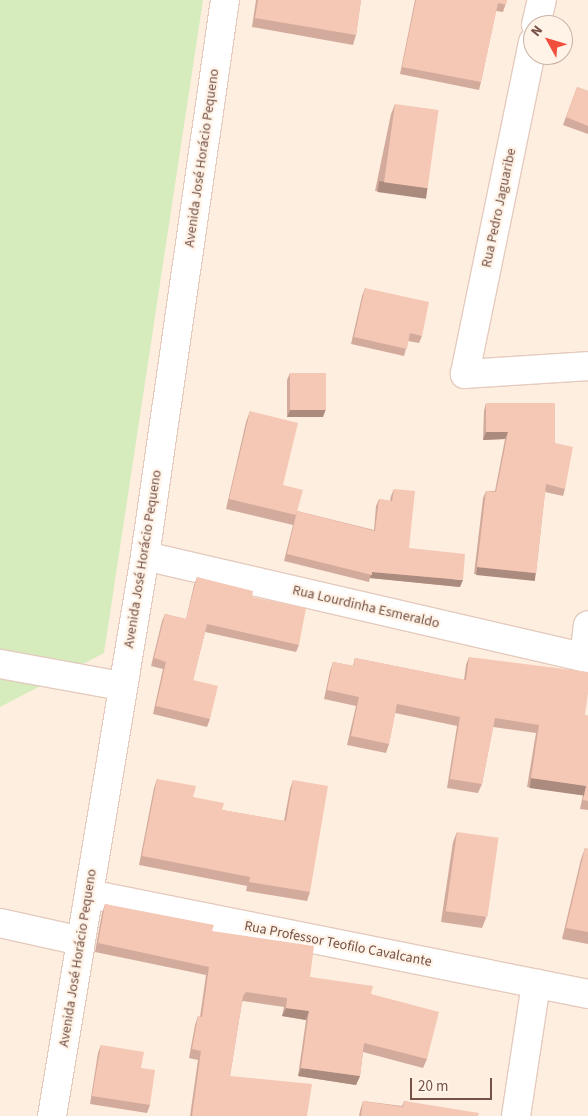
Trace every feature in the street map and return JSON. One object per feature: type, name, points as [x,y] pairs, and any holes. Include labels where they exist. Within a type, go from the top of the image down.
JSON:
[{"type":"street","name":"Avenida José Horácio Pequeno","points":[[52,1116],[121,686],[145,556],[225,0]]},
{"type":"street","points":[[538,15],[542,0]]},
{"type":"street","name":"Rua Pedro Jaguaribe","points":[[528,65],[465,374],[588,366]]},
{"type":"street","name":"Rua Lourdinha Esmeraldo","points":[[145,556],[586,658]]},
{"type":"street","points":[[586,658],[588,625]]},
{"type":"street","points":[[0,664],[121,686]]},
{"type":"street","name":"Rua Professor Teofilo Cavalcante","points":[[89,894],[588,994]]},
{"type":"street","points":[[0,923],[81,941]]},
{"type":"street","points":[[516,1116],[536,984]]},
{"type":"green space","points":[[0,0],[203,0],[104,653],[0,707]]},
{"type":"building","points":[[258,0],[361,0],[356,35],[255,18]]},
{"type":"building","points":[[416,0],[507,0],[506,5],[498,3],[481,82],[402,67]]},
{"type":"building","points":[[577,87],[588,91],[588,126],[566,117]]},
{"type":"building","points":[[395,104],[439,110],[428,188],[384,182]]},
{"type":"building","points":[[365,288],[429,302],[422,336],[410,333],[407,349],[354,337]]},
{"type":"building","points":[[290,373],[326,373],[326,410],[290,410]]},
{"type":"building","points":[[486,403],[555,403],[555,443],[573,447],[565,489],[546,484],[536,573],[477,567],[486,491],[496,492],[508,432],[486,432]]},
{"type":"building","points":[[250,411],[298,423],[283,485],[303,490],[296,515],[229,499]]},
{"type":"building","points":[[394,489],[415,491],[409,548],[465,554],[463,580],[372,572],[372,575],[287,554],[297,511],[375,531],[379,499],[392,501]]},
{"type":"building","points":[[197,577],[253,591],[252,597],[306,608],[299,645],[207,624],[193,680],[218,686],[210,719],[156,706],[166,662],[154,658],[165,614],[186,619]]},
{"type":"building","points":[[469,657],[588,672],[585,715],[588,716],[588,801],[583,800],[586,786],[531,778],[539,725],[495,718],[482,784],[450,779],[460,717],[397,704],[389,744],[351,736],[359,697],[327,690],[333,662],[354,666],[355,658],[466,680]]},
{"type":"building","points":[[157,779],[196,786],[193,797],[224,803],[222,810],[286,821],[293,780],[328,786],[310,892],[249,882],[250,877],[142,856]]},
{"type":"building","points":[[457,832],[499,838],[487,917],[446,911]]},
{"type":"building","points":[[585,848],[588,849],[588,932],[566,928]]},
{"type":"building","points":[[105,904],[214,925],[212,931],[314,946],[310,977],[373,986],[371,994],[439,1012],[427,1059],[364,1043],[360,1076],[301,1068],[309,1011],[286,1008],[287,998],[246,992],[243,996],[230,1076],[312,1084],[307,1116],[192,1116],[201,1051],[192,1049],[198,1016],[202,1017],[209,967],[98,943]]},
{"type":"building","points":[[101,1045],[144,1052],[141,1068],[155,1070],[150,1105],[92,1096]]},
{"type":"building","points":[[363,1101],[403,1107],[404,1101],[479,1113],[478,1116],[361,1116]]}]
